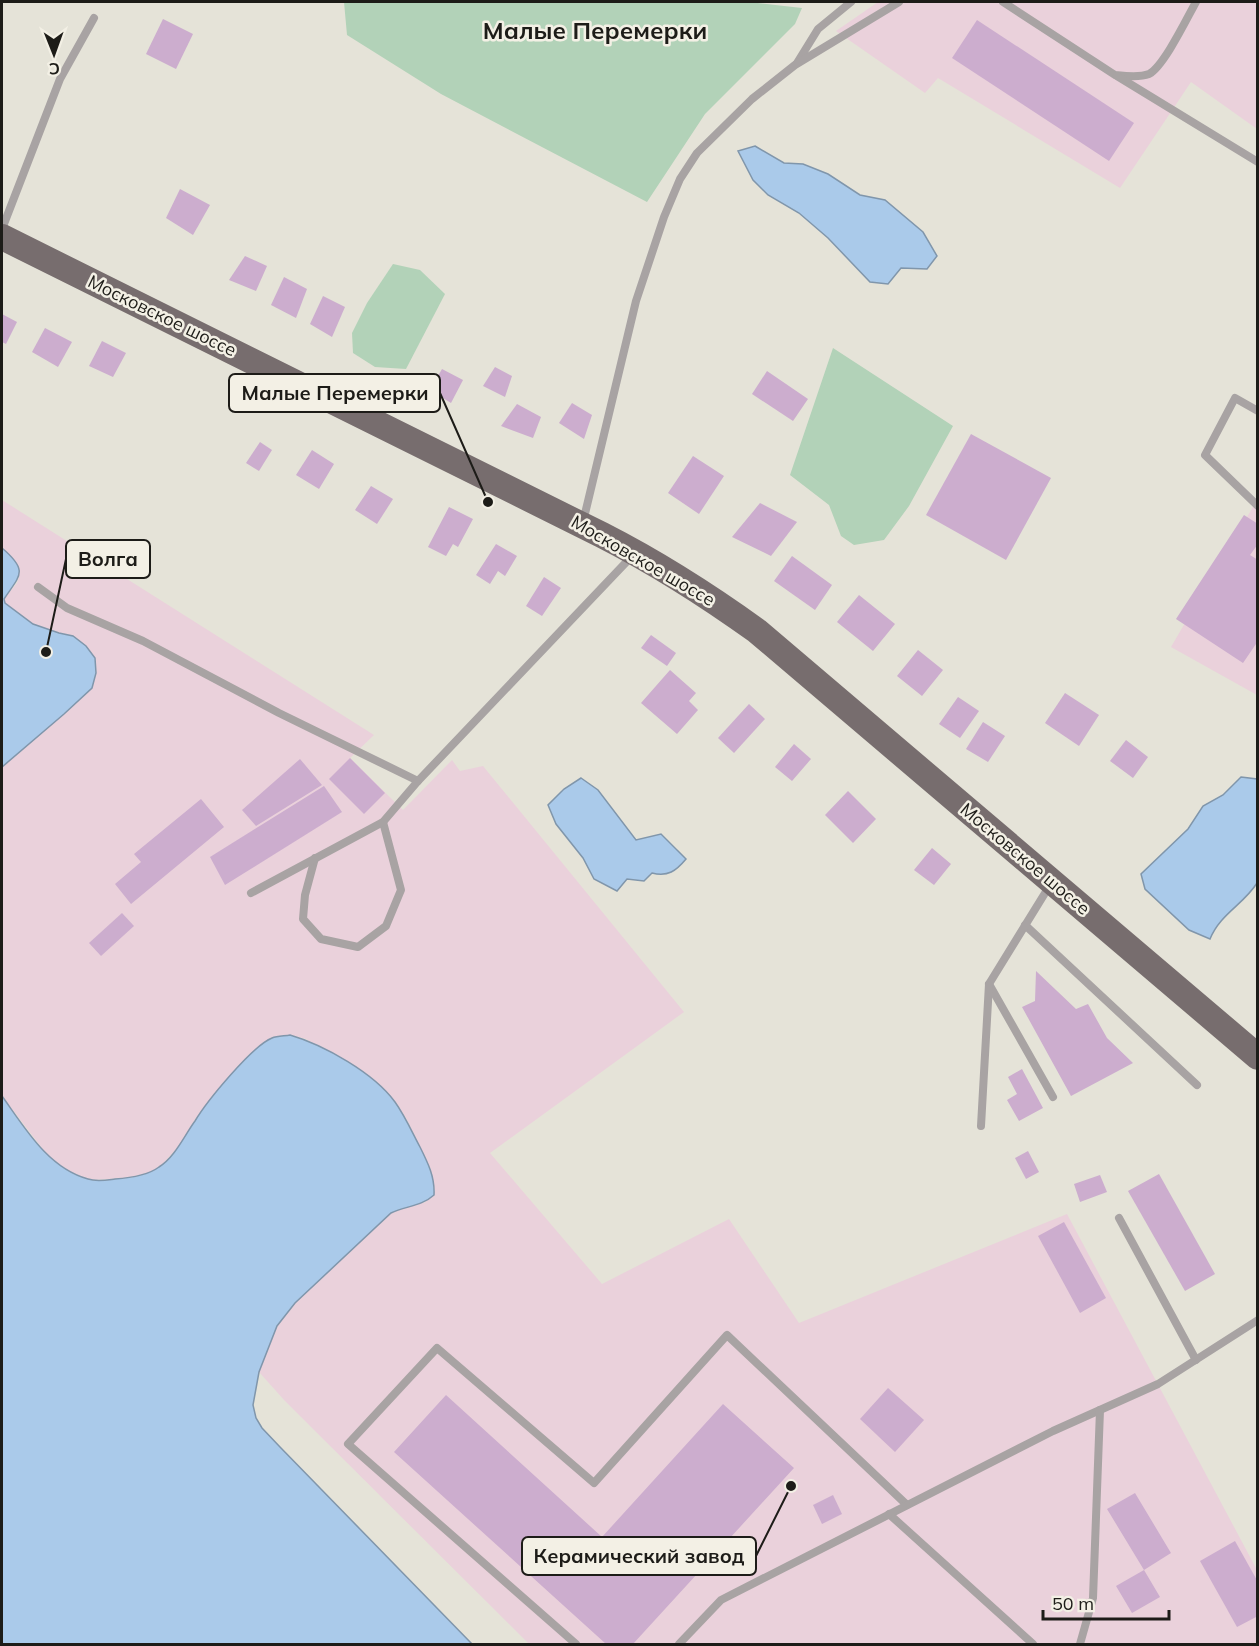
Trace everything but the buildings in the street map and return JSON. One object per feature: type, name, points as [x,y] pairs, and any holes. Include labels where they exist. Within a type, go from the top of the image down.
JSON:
[{"type":"main road","name":"Московское шоссе","points":[[2,237],[582,525],[691,586],[757,632],[1257,1057]]},
{"type":"lane","points":[[795,65],[818,29],[851,2]]},
{"type":"lane","points":[[582,525],[636,301],[664,217],[680,179],[698,153],[752,99],[795,65],[900,2]]},
{"type":"lane","points":[[1003,2],[1115,75],[1257,162]]},
{"type":"lane","points":[[1115,75],[1149,74],[1161,62],[1195,2]]},
{"type":"lane","points":[[2,229],[60,80],[94,18]]},
{"type":"lane","points":[[1257,411],[1235,398],[1205,455],[1257,506]]},
{"type":"lane","points":[[251,893],[382,822],[418,781],[635,553]]},
{"type":"lane","points":[[38,587],[67,608],[143,641],[279,713],[418,781]]},
{"type":"lane","points":[[315,858],[305,895],[303,919],[321,939],[358,947],[386,926],[401,890],[382,822]]},
{"type":"lane","points":[[981,1126],[989,984],[1051,882]]},
{"type":"lane","points":[[1025,925],[1197,1085]]},
{"type":"lane","points":[[989,984],[1053,1097]]},
{"type":"lane","points":[[1119,1218],[1196,1360]]},
{"type":"lane","points":[[679,1644],[721,1600],[1053,1431],[1158,1384],[1257,1320]]},
{"type":"lane","points":[[576,1644],[348,1444],[436,1348],[594,1483],[727,1335],[907,1505]]},
{"type":"lane","points":[[1080,1644],[1093,1598],[1100,1410]]},
{"type":"lane","points":[[889,1514],[1033,1644]]},
{"type":"shaded area","points":[[878,2],[1257,2],[1257,129],[1191,82],[1120,188],[938,78],[925,93],[836,31]]},
{"type":"shaded area","points":[[2,500],[374,735],[350,758],[403,810],[452,760],[460,771],[483,766],[684,1012],[490,1153],[602,1284],[729,1219],[799,1323],[1067,1214],[1257,1570],[1257,1644],[529,1644],[285,1401],[259,1372],[277,1326],[295,1303],[391,1213],[403,1207],[426,1202],[431,1170],[407,1120],[394,1100],[370,1077],[306,1039],[290,1035],[272,1038],[257,1048],[218,1092],[196,1118],[179,1146],[160,1167],[128,1178],[90,1180],[66,1170],[48,1156],[2,1096],[2,767],[92,688],[96,673],[86,646],[73,636],[33,624],[5,603],[4,599],[17,583],[19,568],[2,548]]},
{"type":"shaded area","points":[[1257,500],[1257,695],[1171,647]]},
{"type":"green space","points":[[344,2],[749,2],[802,8],[795,24],[705,114],[647,202],[441,94],[347,35]]},
{"type":"green space","points":[[393,264],[420,270],[445,294],[406,369],[375,367],[353,353],[352,333],[367,303]]},
{"type":"green space","points":[[833,348],[953,426],[909,506],[884,540],[854,545],[841,536],[829,505],[790,475]]},
{"type":"water","points":[[755,146],[784,163],[803,164],[828,174],[860,195],[885,200],[923,232],[937,256],[927,269],[901,268],[888,284],[870,282],[828,238],[799,213],[768,195],[753,180],[738,151]]},
{"type":"water","points":[[2,548],[19,568],[18,578],[4,599],[5,603],[33,624],[73,636],[86,646],[95,658],[96,673],[92,688],[2,767]]},
{"type":"water","points":[[1241,777],[1257,779],[1257,883],[1214,930],[1210,939],[1189,930],[1145,889],[1141,874],[1188,829],[1203,806],[1223,795]]},
{"type":"water","points":[[581,778],[598,790],[636,840],[661,834],[686,859],[675,870],[667,873],[652,873],[644,881],[627,879],[617,891],[594,879],[583,858],[556,824],[548,805],[564,789]]},
{"type":"water","points":[[290,1035],[347,1061],[386,1091],[402,1113],[426,1159],[432,1176],[434,1195],[419,1204],[391,1213],[295,1303],[277,1326],[259,1372],[253,1405],[256,1418],[280,1447],[472,1644],[2,1644],[2,1096],[49,1156],[74,1174],[98,1181],[138,1176],[149,1173],[170,1158],[209,1101],[253,1052],[272,1038]]},
{"type":"place","name":"Малые Перемерки","points":[[488,502]]},
{"type":"place","name":"Волга","points":[[46,652]]},
{"type":"place","name":"Керамический завод","points":[[791,1486]]},
{"type":"district","name":"Малые Перемерки","points":[[595,31]]}]
